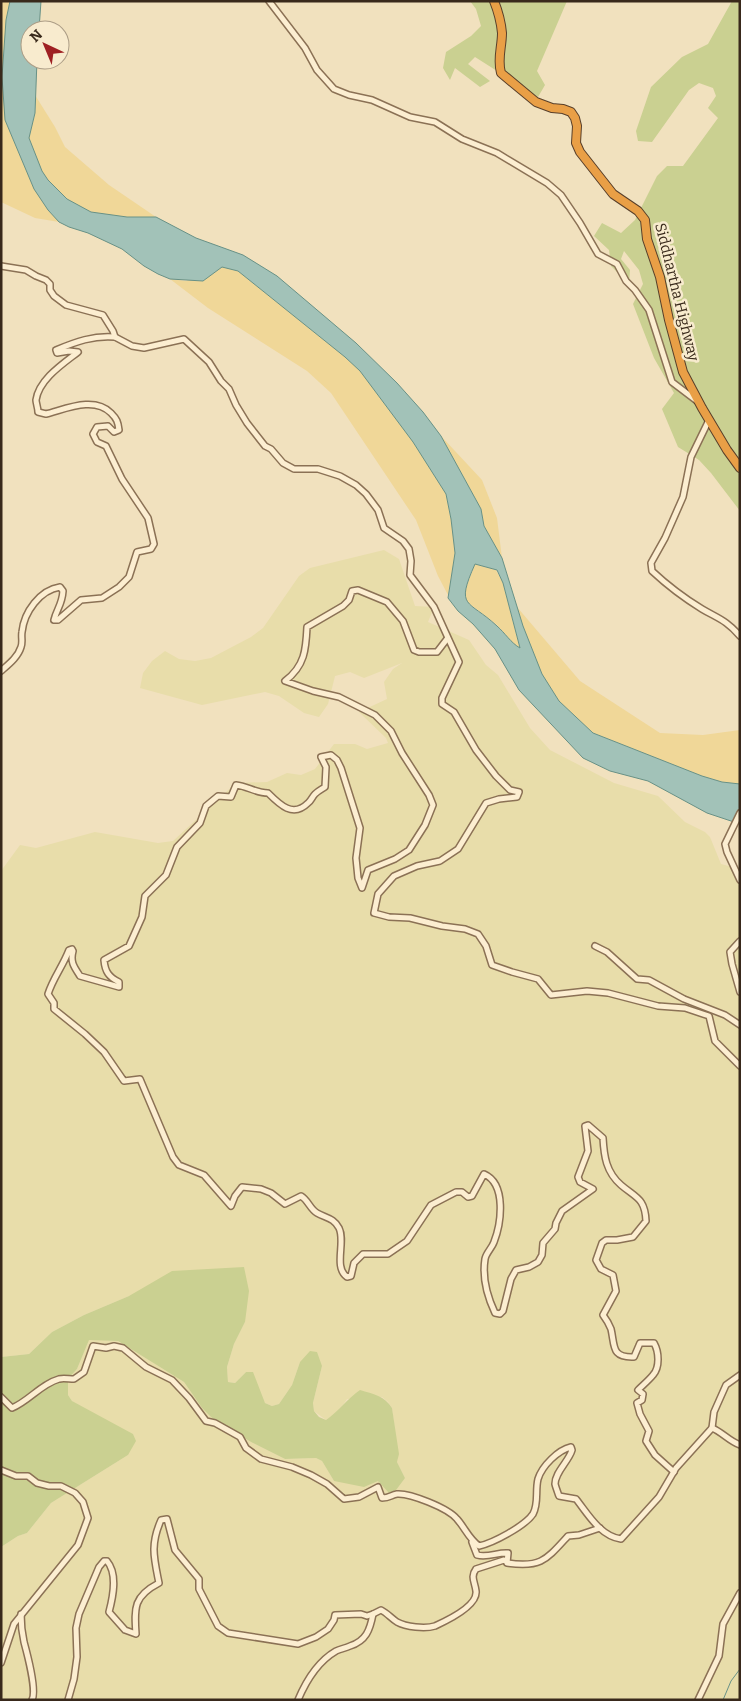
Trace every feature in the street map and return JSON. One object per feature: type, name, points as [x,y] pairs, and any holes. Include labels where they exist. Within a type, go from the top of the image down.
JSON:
[{"type":"highway","name":"Siddhartha Highway","points":[[494,1],[499,15],[502,34],[499,57],[501,73],[536,102],[571,112],[577,126],[576,142],[580,152],[613,194],[638,211],[644,220],[647,239],[660,277],[683,372],[709,420],[740,468]]},
{"type":"street","points":[[269,1],[305,48],[317,70],[334,89],[349,95],[372,100],[410,116],[435,122],[462,139],[497,153],[547,183],[562,195],[598,254],[617,264],[626,281],[649,310],[672,382],[699,402]]},
{"type":"street","points":[[1,266],[26,270],[46,280],[50,284],[50,290],[54,296],[66,305],[103,315],[115,337]]},
{"type":"street","points":[[1,670],[14,660],[22,646],[22,632],[26,616],[36,600],[52,589],[60,588],[63,591],[62,602],[54,620],[58,620],[81,600],[102,598],[119,587],[129,576],[137,552],[151,549],[154,544],[148,518],[122,479],[106,446],[97,442],[93,434],[97,427],[108,426],[114,432],[119,430],[118,420],[106,408],[92,403],[46,414],[38,412],[36,400],[43,384],[59,367],[78,352],[57,353],[56,350],[89,338],[107,336],[115,337],[132,346],[144,348],[184,339],[209,362],[229,390],[247,424],[265,446],[271,449],[283,463],[294,469],[318,469],[340,476],[356,485],[366,494],[378,510],[384,528],[403,541],[409,549],[411,561],[410,575],[434,607],[459,662],[442,698],[442,704],[454,712],[476,750],[496,776],[510,790],[519,792],[517,797],[499,799],[486,804],[458,849],[440,861],[417,866],[394,876],[378,894],[374,914],[410,918],[442,926],[465,929],[478,934],[486,946],[492,964],[538,979],[551,995],[587,990],[608,993],[658,1006],[685,1008],[709,1016],[715,1041],[740,1066]]},
{"type":"street","points":[[709,420],[691,457],[683,497],[665,538],[650,564],[652,571],[665,583],[702,608],[728,622],[740,636]]},
{"type":"street","points":[[447,638],[437,652],[419,652],[414,650],[403,620],[387,602],[358,590],[352,591],[343,606],[308,627],[304,656],[290,677],[285,681],[313,691],[339,697],[375,715],[391,731],[433,805],[425,825],[409,850],[395,859],[368,870],[362,888],[358,878],[356,858],[360,828],[341,768],[337,760],[331,755],[321,757],[326,767],[325,787],[315,793],[309,803],[299,810],[291,810],[276,801],[268,793],[261,793],[236,785],[231,797],[218,796],[206,806],[200,823],[177,847],[166,874],[145,896],[142,917],[130,946],[104,960],[105,969],[110,978],[119,982],[119,987],[80,976],[72,964],[71,958],[74,951],[72,949],[69,950],[65,962],[52,981],[48,994],[54,1002],[54,1009],[104,1052],[124,1082],[140,1079],[173,1157],[179,1166],[204,1175],[216,1186],[231,1206],[235,1196],[242,1187],[271,1192],[285,1204],[301,1196],[316,1213],[333,1220],[339,1227],[342,1237],[340,1253],[342,1271],[347,1277],[351,1276],[354,1263],[363,1254],[388,1254],[407,1240],[431,1205],[456,1192],[462,1192],[468,1197],[472,1196],[484,1174],[488,1176],[495,1187],[501,1204],[500,1226],[493,1245],[485,1257],[484,1272],[486,1288],[495,1313],[500,1314],[504,1311],[511,1279],[516,1270],[529,1267],[538,1262],[542,1254],[543,1243],[554,1229],[562,1211],[593,1189],[580,1182],[578,1177],[588,1151],[585,1126],[588,1125],[603,1138],[604,1158],[619,1184],[641,1200],[646,1211],[646,1221],[633,1237],[606,1240],[602,1243],[596,1260],[601,1269],[613,1276],[616,1291],[603,1315],[609,1324],[613,1344],[618,1354],[627,1358],[634,1357],[640,1343],[654,1343],[657,1348],[654,1375],[638,1390],[643,1394],[642,1400],[637,1403],[640,1414],[649,1431],[646,1440],[654,1455],[674,1472]]},
{"type":"street","points":[[740,813],[725,844],[740,880]]},
{"type":"street","points":[[740,941],[730,952],[740,992]]},
{"type":"street","points":[[595,946],[607,952],[637,979],[649,980],[684,999],[724,1015],[740,1025]]},
{"type":"street","points":[[1,1397],[12,1408],[18,1406],[47,1384],[61,1378],[74,1379],[84,1372],[93,1346],[123,1348],[146,1367],[172,1380],[189,1398],[206,1421],[240,1437],[246,1448],[261,1459],[292,1467],[311,1475],[327,1484],[344,1499],[359,1497],[378,1487],[382,1498],[389,1498],[394,1494],[406,1495],[435,1503],[454,1515],[472,1542],[477,1555],[489,1556],[500,1552],[508,1553],[507,1562]]},
{"type":"street","points":[[472,1542],[479,1546],[496,1541],[532,1515],[538,1501],[538,1480],[543,1469],[564,1449],[571,1447],[570,1456],[561,1468],[555,1482],[559,1496],[576,1499],[600,1528],[612,1538],[621,1539],[659,1498],[674,1472],[712,1428],[714,1412],[726,1385],[740,1375]]},
{"type":"street","points":[[712,1428],[720,1431],[734,1443],[740,1445]]},
{"type":"street","points":[[1,1470],[16,1476],[28,1476],[37,1483],[61,1486],[75,1493],[83,1502],[88,1518],[78,1545],[14,1624],[1,1663]]},
{"type":"street","points":[[68,1700],[77,1657],[76,1628],[79,1614],[100,1567],[104,1560],[107,1561],[114,1572],[112,1601],[109,1612],[125,1630],[136,1634],[135,1615],[137,1601],[145,1590],[159,1583],[153,1550],[155,1534],[162,1520],[167,1519],[175,1550],[199,1579],[199,1589],[218,1626],[228,1633],[298,1644],[316,1637],[328,1629],[335,1615],[360,1614],[368,1616],[381,1610],[400,1623],[420,1628],[435,1626],[472,1604],[476,1595],[472,1576],[476,1569],[504,1560],[508,1564],[529,1565],[542,1562],[568,1536],[579,1535],[600,1528]]},
{"type":"street","points":[[698,1700],[719,1656],[722,1624],[740,1593]]},
{"type":"street","points":[[21,1614],[24,1641],[34,1685],[35,1695],[32,1700]]},
{"type":"street","points":[[298,1700],[304,1686],[319,1664],[336,1651],[357,1644],[366,1638],[373,1614]]},
{"type":"shaded area","points":[[384,550],[399,559],[415,606],[434,607],[428,622],[469,640],[486,665],[498,675],[530,728],[550,750],[614,783],[658,796],[685,822],[705,832],[710,837],[721,864],[740,867],[740,1700],[1,1700],[1,1547],[18,1536],[27,1533],[51,1503],[128,1455],[68,1395],[68,1379],[77,1369],[89,1339],[118,1341],[184,1382],[202,1408],[212,1418],[251,1442],[285,1459],[316,1458],[322,1461],[334,1481],[378,1481],[405,1478],[397,1462],[398,1454],[392,1408],[382,1397],[347,1399],[339,1411],[326,1420],[314,1411],[313,1403],[322,1366],[300,1362],[292,1385],[279,1404],[272,1406],[265,1403],[246,1372],[235,1383],[228,1382],[227,1367],[234,1344],[245,1322],[129,1296],[84,1315],[52,1332],[29,1354],[1,1357],[1,871],[20,845],[36,848],[95,832],[158,843],[173,841],[236,783],[267,782],[287,773],[301,775],[315,769],[334,744],[355,744],[367,749],[388,743],[386,738],[359,712],[387,699],[384,682],[393,669],[402,663],[364,678],[350,672],[335,676],[328,704],[319,717],[304,713],[279,696],[265,692],[202,705],[140,688],[143,673],[152,661],[165,651],[179,659],[195,661],[211,658],[251,637],[263,628],[299,576],[310,568]]},
{"type":"green space","points":[[470,1],[567,1],[537,71],[545,85],[538,97],[475,57],[468,64],[490,81],[480,87],[455,68],[450,80],[443,68],[446,52],[471,36],[481,26],[476,9]]},
{"type":"green space","points":[[732,1],[740,1],[740,511],[699,460],[678,447],[662,409],[674,393],[654,358],[633,304],[643,284],[639,270],[624,251],[621,259],[630,270],[629,284],[611,266],[609,250],[594,236],[602,223],[621,233],[635,220],[657,176],[667,166],[683,166],[718,118],[708,108],[716,96],[713,88],[699,83],[689,90],[652,142],[638,141],[636,131],[651,87],[682,57],[708,44]]},
{"type":"green space","points":[[244,1267],[249,1291],[245,1322],[234,1344],[227,1367],[228,1382],[235,1383],[246,1372],[253,1372],[265,1403],[272,1406],[279,1404],[292,1385],[300,1362],[310,1351],[317,1352],[322,1366],[313,1403],[314,1411],[319,1417],[326,1420],[360,1390],[382,1398],[392,1408],[399,1454],[397,1462],[405,1478],[396,1490],[389,1493],[378,1481],[364,1487],[334,1481],[322,1461],[316,1458],[285,1459],[251,1442],[212,1418],[202,1408],[184,1382],[118,1341],[89,1340],[77,1369],[68,1379],[68,1395],[72,1401],[133,1434],[136,1441],[128,1455],[51,1503],[27,1533],[18,1536],[1,1547],[1,1357],[29,1354],[52,1332],[84,1315],[129,1296],[172,1271]]},
{"type":"sand","points":[[1,1],[10,1],[6,20],[5,120],[34,189],[48,210],[59,222],[35,218],[1,202]]},
{"type":"sand","points":[[35,95],[65,147],[109,185],[156,217],[106,216],[91,212],[80,208],[70,201],[51,184],[37,163],[29,140],[35,114]]},
{"type":"sand","points":[[222,267],[238,271],[345,357],[360,371],[413,442],[446,494],[455,553],[448,595],[438,576],[416,520],[331,393],[307,371],[208,308],[170,279],[186,281]]},
{"type":"sand","points":[[441,436],[482,480],[497,518],[502,558],[484,526],[481,509]]},
{"type":"sand","points":[[475,564],[496,570],[503,583],[520,649],[497,625],[467,602],[464,593]]},
{"type":"sand","points":[[517,607],[580,681],[660,733],[703,735],[740,730],[740,784],[722,782],[702,776],[593,733],[560,702],[542,675]]},
{"type":"water","points":[[10,1],[41,1],[40,20],[20,20],[20,70],[37,70],[35,113],[29,138],[42,171],[48,180],[67,199],[91,212],[127,217],[156,217],[196,238],[243,255],[277,276],[356,343],[397,383],[441,436],[481,509],[484,526],[502,558],[523,626],[542,674],[559,701],[593,733],[702,776],[722,782],[740,784],[740,824],[707,813],[648,781],[610,771],[583,758],[519,690],[495,649],[448,598],[455,553],[446,494],[413,442],[360,371],[238,271],[222,267],[203,281],[170,279],[144,266],[122,249],[59,222],[48,210],[34,189],[5,120],[2,77],[6,20]],"holes":[[[475,564],[497,570],[503,583],[520,648],[487,617],[472,606],[466,596],[469,578]]]},
{"type":"waterway","points":[[723,1700],[731,1681],[740,1669]]}]
